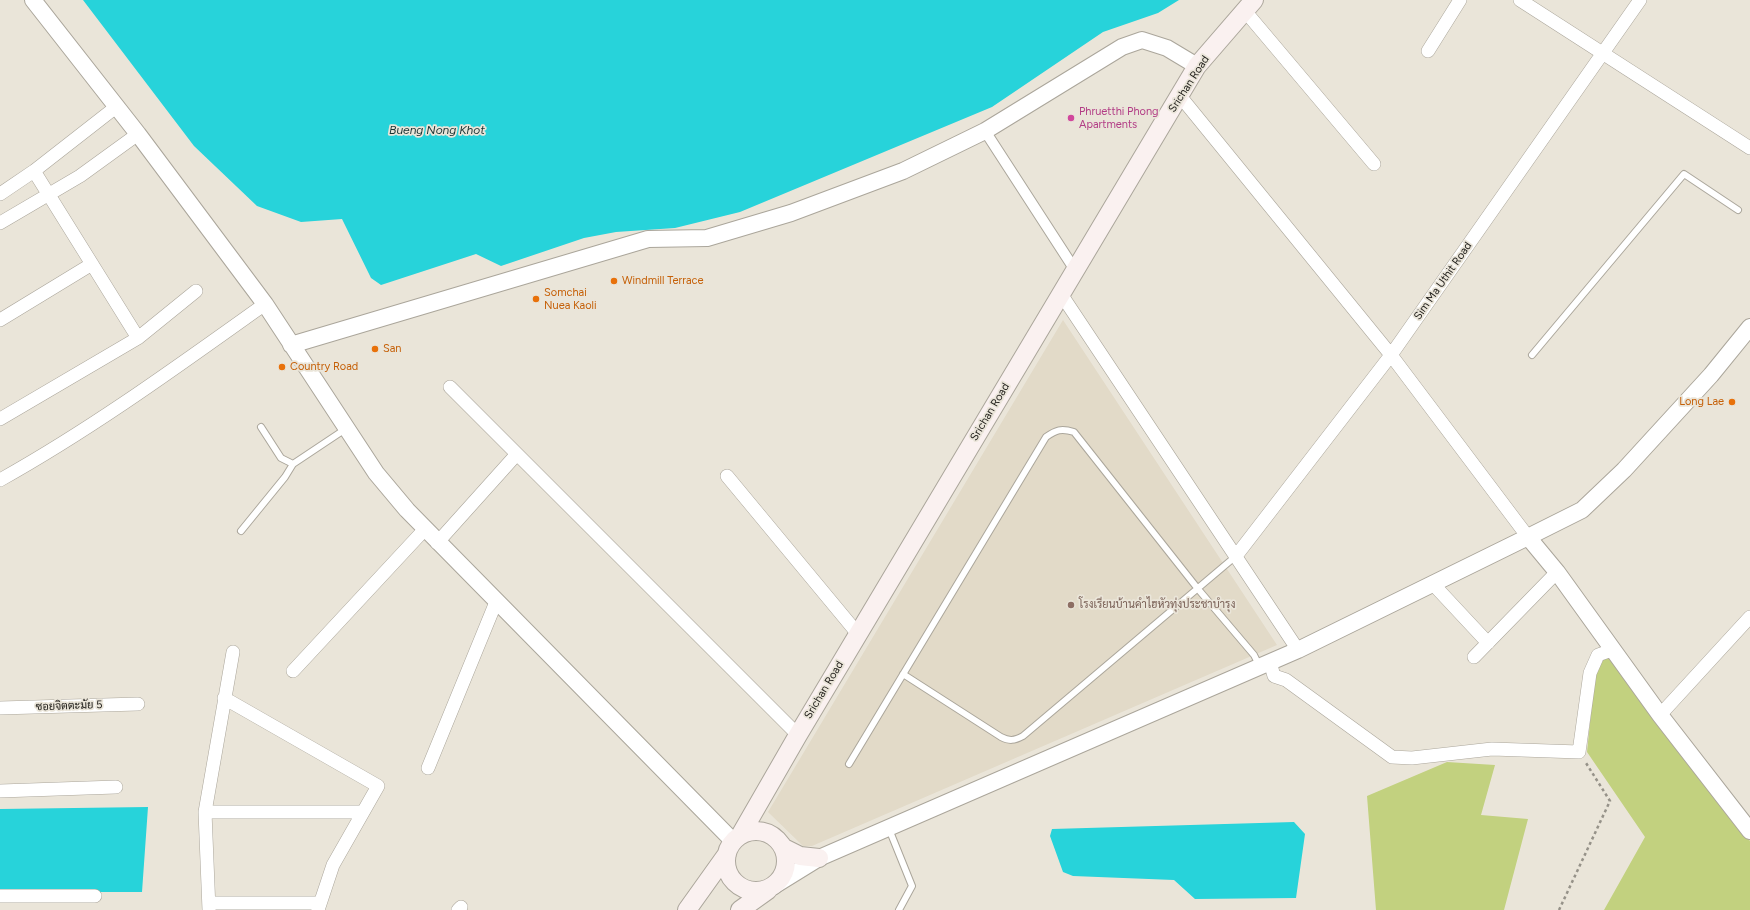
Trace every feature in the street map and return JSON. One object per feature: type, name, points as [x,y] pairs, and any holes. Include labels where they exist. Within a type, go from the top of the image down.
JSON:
[{"type":"main road","name":"Srichan Road","points":[[687,910],[733,843],[763,794],[1197,66],[1249,5]]},
{"type":"main road","points":[[763,794],[760,815],[766,831]]},
{"type":"main road","points":[[740,910],[772,887],[779,881],[785,870],[787,856],[784,848],[774,835],[766,831],[753,830],[733,843],[727,869],[735,882],[743,888],[752,891],[763,891],[772,887]]},
{"type":"main road","points":[[784,848],[800,856],[819,858]]},
{"type":"street","points":[[33,0],[138,134],[265,304],[376,473],[437,543],[733,843]]},
{"type":"street","points":[[1428,50],[1460,0]]},
{"type":"street","points":[[1520,0],[1750,148]]},
{"type":"street","name":"Sim Ma Uthit Road","points":[[1236,556],[1391,355],[1640,0]]},
{"type":"street","points":[[1249,5],[1374,164]]},
{"type":"street","points":[[291,345],[648,239],[707,238],[791,213],[903,171],[985,132],[1122,47],[1142,40],[1167,48],[1197,66]]},
{"type":"street","points":[[1180,96],[1391,355],[1528,537],[1557,572],[1660,715],[1750,831]]},
{"type":"street","points":[[0,194],[34,171],[116,107]]},
{"type":"street","points":[[985,132],[1075,270]]},
{"type":"street","points":[[0,223],[48,193],[80,176],[138,134]]},
{"type":"street","points":[[34,171],[138,338]]},
{"type":"street","points":[[0,320],[92,264]]},
{"type":"street","points":[[0,419],[138,338],[196,291]]},
{"type":"street","points":[[1061,294],[1298,650]]},
{"type":"street","points":[[0,480],[36,460],[122,406],[265,304]]},
{"type":"street","points":[[772,887],[819,858],[1298,650],[1582,510],[1624,470],[1706,381],[1750,327]]},
{"type":"street","points":[[450,387],[516,455],[798,735]]},
{"type":"street","points":[[437,543],[516,455]]},
{"type":"street","points":[[727,476],[858,634]]},
{"type":"street","points":[[293,671],[425,529]]},
{"type":"street","points":[[1474,657],[1557,572]]},
{"type":"street","points":[[1433,584],[1488,643]]},
{"type":"street","points":[[428,768],[496,602]]},
{"type":"street","points":[[1660,715],[1750,617]]},
{"type":"street","points":[[1265,665],[1274,676],[1286,680],[1392,757],[1412,758],[1492,749],[1579,752],[1590,673],[1598,656],[1612,650]]},
{"type":"street","points":[[224,698],[378,786],[332,865],[319,906],[209,906],[205,812],[224,698],[233,652]]},
{"type":"street","name":"ซอยจิตตะมัย 5","points":[[0,708],[138,704]]},
{"type":"street","points":[[0,791],[116,787]]},
{"type":"street","points":[[205,812],[362,812]]},
{"type":"street","points":[[0,896],[95,896]]},
{"type":"lane","points":[[1532,355],[1684,174],[1738,210]]},
{"type":"lane","points":[[261,427],[281,458],[293,464]]},
{"type":"lane","points":[[241,531],[286,477],[293,464],[346,428]]},
{"type":"lane","points":[[849,764],[1046,438],[1055,430],[1063,429],[1074,432],[1198,589],[1254,655],[1265,665]]},
{"type":"lane","points":[[903,674],[1000,737],[1015,741],[1023,736],[1236,556]]},
{"type":"lane","points":[[888,828],[912,886],[899,910]]},
{"type":"path","points":[[1559,910],[1610,801],[1579,752]]},
{"type":"shaded area","name":"โรงเรียนบ้านคำไฮหัวทุ่งประชาบำรุง","points":[[1063,320],[1277,645],[812,846],[803,846],[768,812]]},
{"type":"green space","points":[[1608,657],[1750,841],[1750,910],[1604,910],[1645,837],[1587,752],[1595,673],[1600,658]]},
{"type":"green space","points":[[1447,762],[1495,765],[1481,815],[1528,819],[1504,910],[1376,910],[1367,796]]},
{"type":"water","name":"Bueng Nong Khot","points":[[83,0],[1179,0],[1158,13],[1103,32],[992,107],[740,212],[675,228],[616,232],[584,238],[501,266],[476,254],[381,285],[371,278],[342,219],[301,222],[257,206],[194,146]]},
{"type":"water","points":[[148,807],[142,892],[0,892],[0,809]]},
{"type":"water","points":[[1294,822],[1305,834],[1296,898],[1195,899],[1174,880],[1073,876],[1063,872],[1050,836],[1052,829]]},
{"type":"place","name":"Phruetthi Phong Apartments","points":[[1071,118]]},
{"type":"place","name":"Windmill Terrace","points":[[614,281]]},
{"type":"place","name":"Somchai Nuea Kaoli","points":[[536,299]]},
{"type":"place","name":"San","points":[[375,349]]},
{"type":"place","name":"Country Road","points":[[282,367]]},
{"type":"place","name":"Long Lae","points":[[1732,402]]},
{"type":"place","name":"โรงเรียนบ้านคำไฮหัวทุ่งประชาบำรุง","points":[[1071,605]]}]
